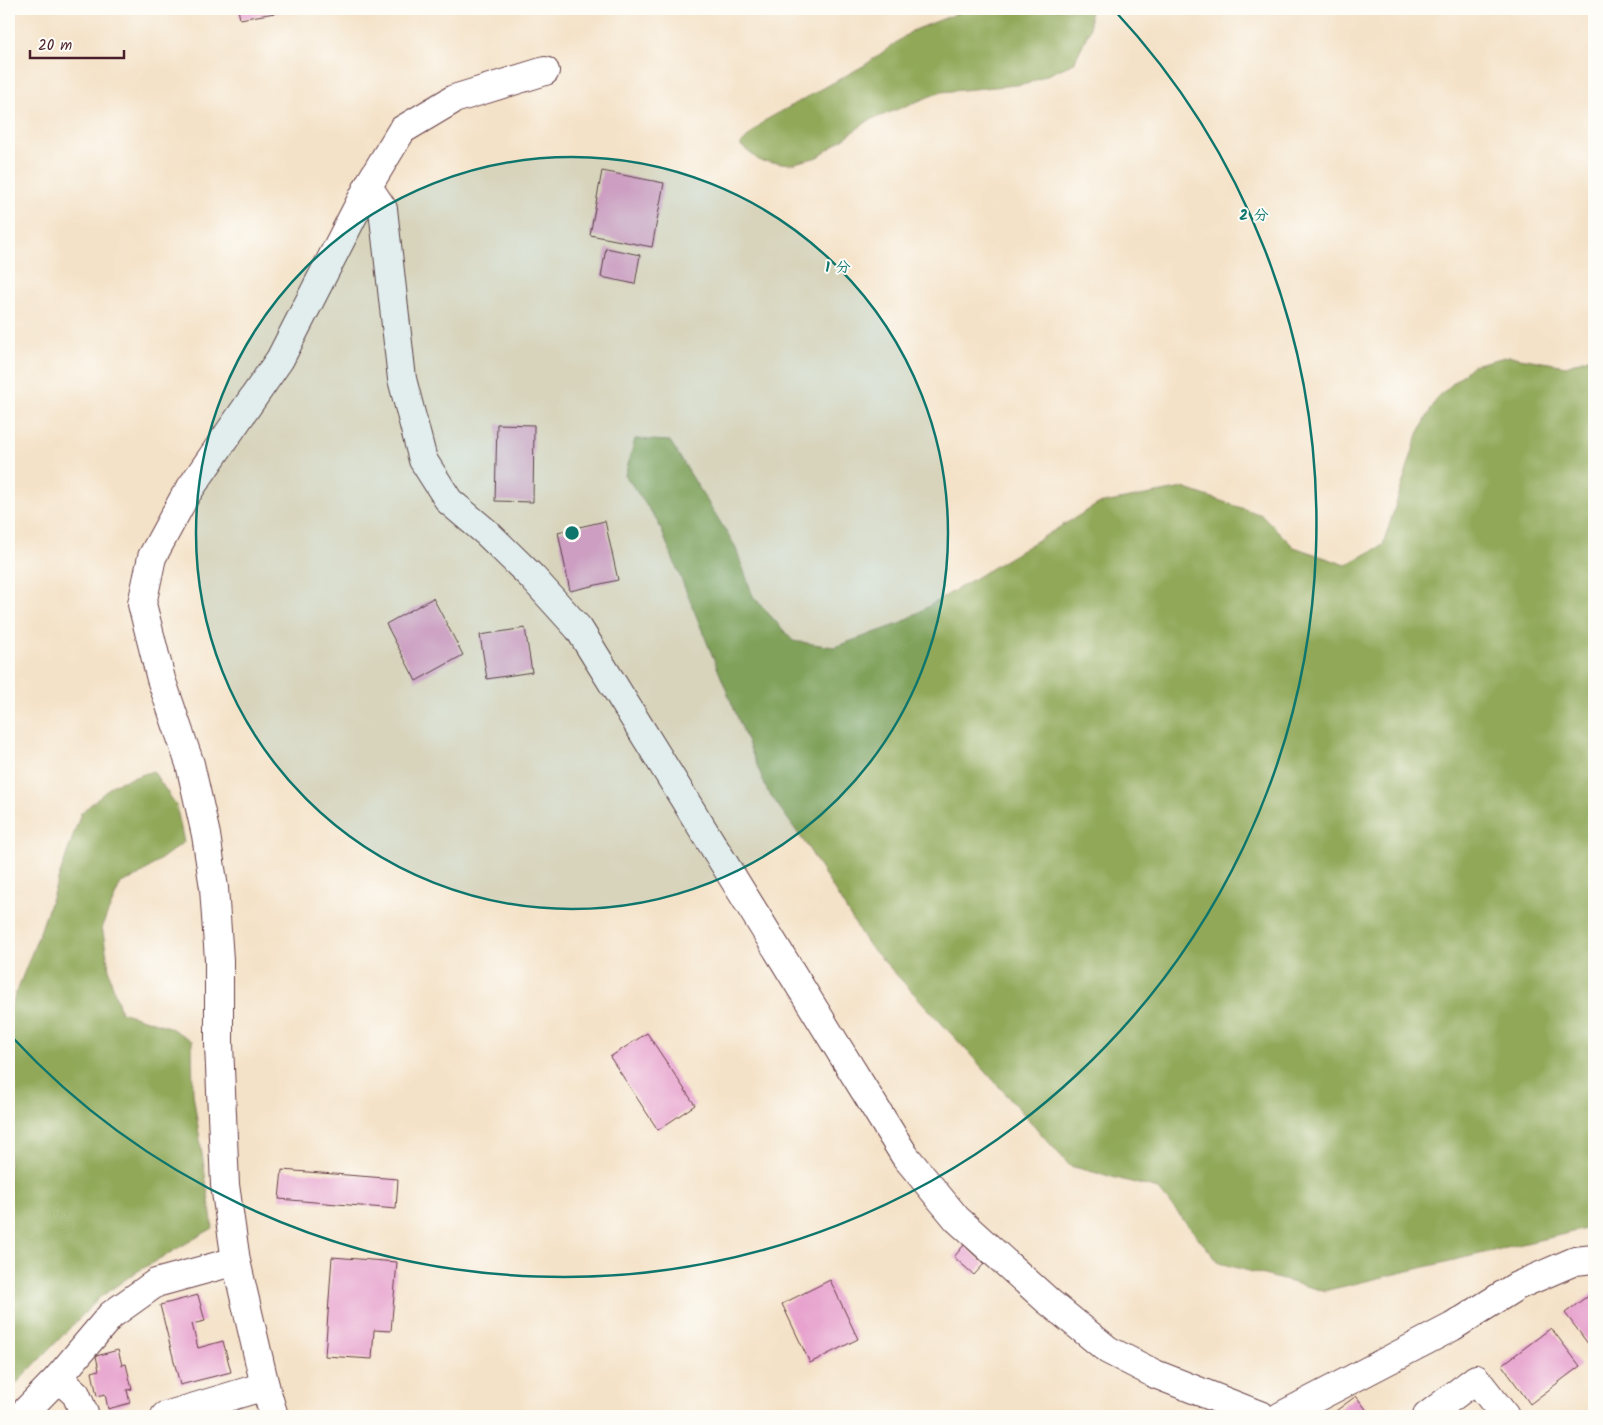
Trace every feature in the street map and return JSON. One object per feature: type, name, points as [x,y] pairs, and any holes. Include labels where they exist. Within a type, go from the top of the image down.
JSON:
[{"type":"street","points":[[274,1416],[265,1386],[236,1261],[225,1185],[219,1044],[218,960],[214,888],[206,835],[190,764],[161,679],[142,604],[152,557],[166,531],[186,496],[280,359],[368,187],[402,130],[454,100],[545,71]]},
{"type":"street","points":[[368,187],[383,209],[402,379],[423,460],[449,501],[487,532],[579,628],[905,1156],[957,1219],[1048,1301],[1108,1350],[1155,1374],[1262,1416]]},
{"type":"street","points":[[1281,1416],[1452,1327],[1517,1286],[1575,1261],[1594,1259]]},
{"type":"street","points":[[21,1416],[58,1378],[111,1315],[156,1283],[236,1261]]},
{"type":"street","points":[[58,1378],[76,1394],[85,1416]]},
{"type":"street","points":[[1426,1416],[1476,1379],[1505,1416]]},
{"type":"street","points":[[165,1416],[265,1386]]},
{"type":"green space","points":[[968,9],[1090,9],[1090,29],[1074,63],[1027,84],[941,92],[868,121],[818,157],[791,164],[760,161],[740,145],[764,121],[865,65],[912,31]]},
{"type":"green space","points":[[1509,356],[1566,366],[1594,356],[1594,1227],[1324,1291],[1219,1263],[1158,1189],[1070,1166],[866,942],[807,846],[767,790],[658,522],[625,475],[635,439],[670,441],[735,546],[753,596],[793,641],[834,647],[899,624],[1098,504],[1183,488],[1262,515],[1294,547],[1346,565],[1383,545],[1418,434],[1437,398],[1473,365]]},
{"type":"green space","points":[[153,771],[176,805],[184,842],[138,876],[121,883],[102,926],[111,981],[121,1012],[169,1027],[192,1041],[193,1093],[213,1228],[133,1274],[99,1298],[9,1391],[9,1011],[40,932],[81,813],[114,784]]},
{"type":"building","points":[[238,9],[292,9],[292,10],[240,19]]},
{"type":"building","points":[[602,171],[664,183],[652,247],[590,235]]},
{"type":"building","points":[[606,248],[640,255],[635,284],[601,277]]},
{"type":"building","points":[[497,424],[534,425],[533,502],[495,501]]},
{"type":"building","points":[[605,521],[618,580],[570,591],[558,532]]},
{"type":"building","points":[[433,598],[463,655],[416,681],[386,624]]},
{"type":"building","points":[[525,628],[532,672],[487,679],[480,635]]},
{"type":"building","points":[[647,1033],[695,1105],[658,1130],[610,1057]]},
{"type":"building","points":[[282,1170],[398,1179],[396,1209],[279,1199]]},
{"type":"building","points":[[964,1245],[984,1264],[974,1275],[954,1257]]},
{"type":"building","points":[[332,1257],[397,1262],[391,1331],[374,1330],[372,1359],[325,1356]]},
{"type":"building","points":[[830,1280],[858,1339],[810,1363],[782,1304]]},
{"type":"building","points":[[1594,1291],[1594,1341],[1589,1345],[1565,1313]]},
{"type":"building","points":[[198,1295],[205,1321],[192,1324],[198,1348],[223,1341],[231,1372],[180,1385],[160,1305]]},
{"type":"building","points":[[1551,1328],[1580,1366],[1530,1404],[1502,1365]]},
{"type":"building","points":[[118,1350],[122,1365],[126,1364],[132,1389],[127,1390],[130,1403],[108,1409],[105,1394],[97,1396],[92,1372],[99,1370],[96,1356]]},
{"type":"building","points":[[1356,1396],[1371,1416],[1329,1416]]}]
